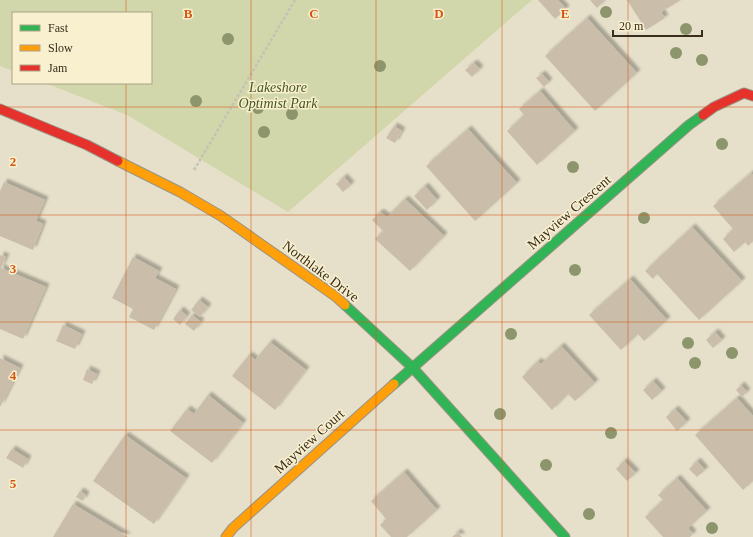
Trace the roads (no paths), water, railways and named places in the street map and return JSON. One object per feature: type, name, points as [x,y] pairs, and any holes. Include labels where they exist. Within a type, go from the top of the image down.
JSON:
[{"type":"street","name":"Mayview Crescent","points":[[413,368],[689,125],[714,107],[744,93],[753,96]]},
{"type":"street","name":"Northlake Drive","points":[[0,109],[87,145],[180,192],[221,216],[335,296],[413,368],[565,537]]},
{"type":"street","name":"Mayview Court","points":[[226,537],[239,523],[413,368]]},
{"type":"park label","name":"Lakeshore Optimist Park","points":[[278,96]]}]
